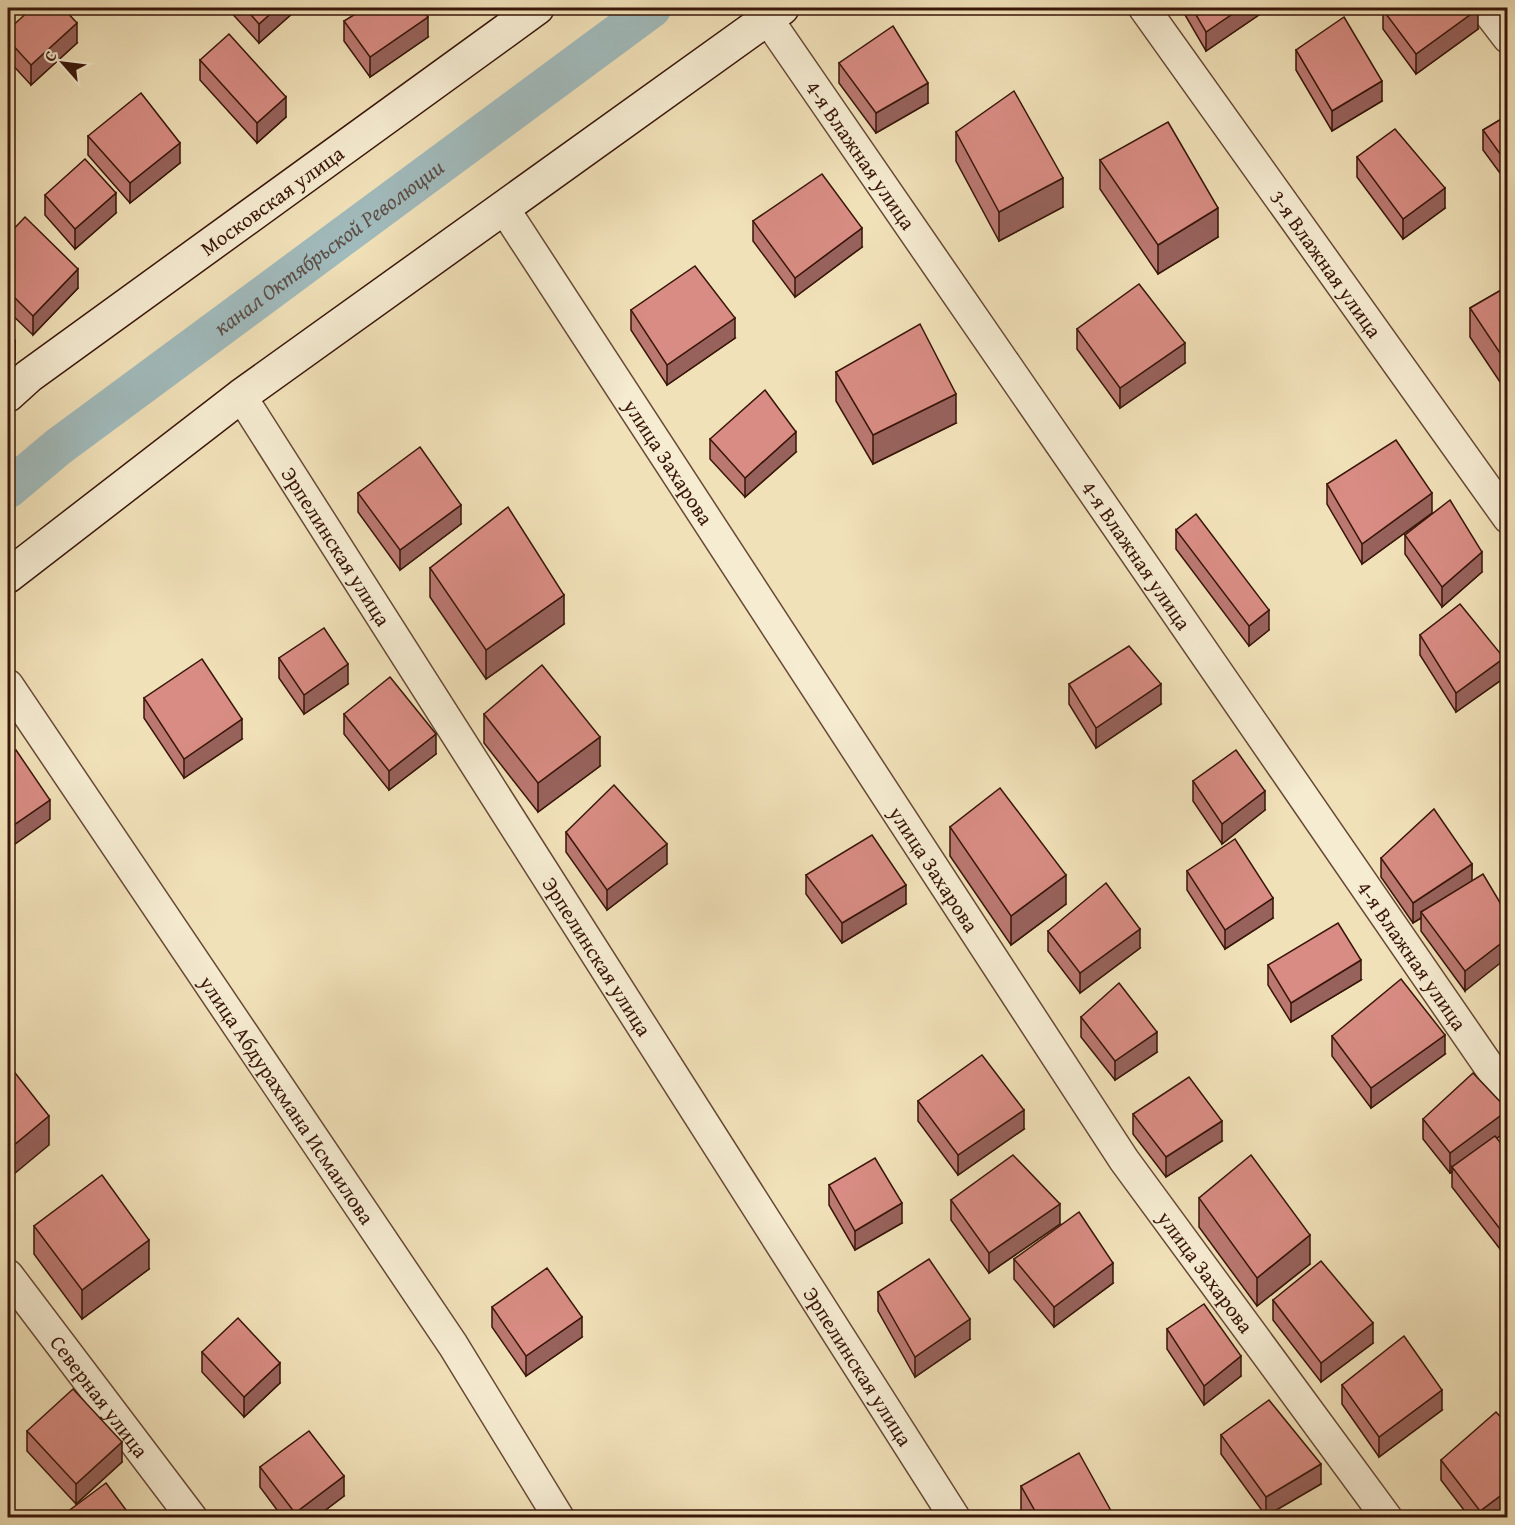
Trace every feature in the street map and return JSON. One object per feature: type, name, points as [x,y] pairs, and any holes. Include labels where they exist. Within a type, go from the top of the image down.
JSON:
[{"type":"main road","name":"Московская улица","points":[[8,395],[39,369],[537,8]]},
{"type":"main road","points":[[8,576],[241,396],[775,13]]},
{"type":"street","name":"3-я Влажная улица","points":[[1144,8],[1508,518]]},
{"type":"street","points":[[1485,8],[1508,38]]},
{"type":"street","name":"4-я Влажная улица","points":[[775,13],[1508,1094]]},
{"type":"street","name":"улица Захарова","points":[[503,207],[1124,1160],[1388,1518]]},
{"type":"street","name":"Эрпелинская улица","points":[[241,396],[955,1518]]},
{"type":"street","name":"улица Абдурахмана Исмаилова","points":[[8,686],[453,1345],[559,1518]]},
{"type":"street","name":"Северная улица","points":[[8,1275],[192,1518]]},
{"type":"building","points":[[32,8],[63,8],[77,23],[31,65],[8,40],[8,30]]},
{"type":"building","points":[[245,8],[277,8],[259,24]]},
{"type":"building","points":[[365,8],[420,8],[428,17],[370,57],[344,21]]},
{"type":"building","points":[[1192,8],[1241,8],[1206,32]]},
{"type":"building","points":[[1386,8],[1478,9],[1416,54],[1383,10]]},
{"type":"building","points":[[1344,17],[1382,81],[1332,111],[1296,50]]},
{"type":"building","points":[[893,26],[928,83],[876,113],[839,63]]},
{"type":"building","points":[[229,34],[286,97],[257,123],[200,60]]},
{"type":"building","points":[[1014,91],[1063,178],[999,212],[956,132]]},
{"type":"building","points":[[141,93],[180,143],[130,183],[88,136]]},
{"type":"building","points":[[1508,115],[1508,165],[1483,130]]},
{"type":"building","points":[[1168,122],[1218,208],[1158,245],[1100,160]]},
{"type":"building","points":[[1395,129],[1445,188],[1403,219],[1357,157]]},
{"type":"building","points":[[85,159],[116,193],[75,229],[45,195]]},
{"type":"building","points":[[822,174],[862,228],[795,278],[753,221]]},
{"type":"building","points":[[25,217],[78,269],[33,316],[8,291],[8,235]]},
{"type":"building","points":[[695,266],[735,318],[667,365],[631,310]]},
{"type":"building","points":[[1139,284],[1185,343],[1120,388],[1077,329]]},
{"type":"building","points":[[1508,286],[1508,365],[1470,308]]},
{"type":"building","points":[[920,324],[956,394],[873,435],[836,372]]},
{"type":"building","points":[[8,333],[15,341],[8,349]]},
{"type":"building","points":[[765,390],[796,432],[745,478],[710,439]]},
{"type":"building","points":[[1396,440],[1432,493],[1362,544],[1327,484]]},
{"type":"building","points":[[420,447],[461,505],[400,550],[358,493]]},
{"type":"building","points":[[1450,500],[1482,552],[1442,587],[1405,535]]},
{"type":"building","points":[[508,507],[564,595],[486,650],[430,568]]},
{"type":"building","points":[[1196,514],[1269,610],[1249,626],[1176,530]]},
{"type":"building","points":[[1460,604],[1504,658],[1456,693],[1420,635]]},
{"type":"building","points":[[324,628],[348,664],[304,695],[279,658]]},
{"type":"building","points":[[1129,646],[1161,684],[1096,728],[1069,684]]},
{"type":"building","points":[[202,659],[242,719],[184,759],[144,698]]},
{"type":"building","points":[[542,665],[600,737],[538,783],[484,714]]},
{"type":"building","points":[[390,677],[436,734],[389,771],[344,714]]},
{"type":"building","points":[[16,750],[50,800],[8,829],[8,757]]},
{"type":"building","points":[[1236,750],[1265,791],[1222,824],[1193,781]]},
{"type":"building","points":[[614,785],[667,844],[607,890],[566,832]]},
{"type":"building","points":[[1000,788],[1066,875],[1011,916],[950,827]]},
{"type":"building","points":[[1434,809],[1472,864],[1413,903],[1381,858]]},
{"type":"building","points":[[872,835],[906,885],[842,923],[806,875]]},
{"type":"building","points":[[1235,839],[1273,898],[1225,930],[1187,871]]},
{"type":"building","points":[[1483,874],[1508,916],[1508,938],[1465,971],[1421,912]]},
{"type":"building","points":[[1106,883],[1140,929],[1080,973],[1048,931]]},
{"type":"building","points":[[1338,923],[1361,960],[1291,1003],[1268,965]]},
{"type":"building","points":[[1401,979],[1445,1035],[1371,1088],[1332,1036]]},
{"type":"building","points":[[1119,983],[1157,1032],[1115,1061],[1081,1017]]},
{"type":"building","points":[[982,1055],[1024,1110],[958,1155],[918,1101]]},
{"type":"building","points":[[8,1064],[49,1116],[8,1150]]},
{"type":"building","points":[[1473,1073],[1508,1110],[1450,1153],[1423,1119]]},
{"type":"building","points":[[1189,1077],[1222,1121],[1166,1157],[1133,1114]]},
{"type":"building","points":[[1495,1136],[1508,1152],[1508,1223],[1500,1229],[1452,1167]]},
{"type":"building","points":[[1013,1155],[1060,1204],[989,1253],[951,1200]]},
{"type":"building","points":[[1251,1155],[1310,1235],[1257,1278],[1199,1198]]},
{"type":"building","points":[[875,1158],[902,1203],[855,1231],[829,1185]]},
{"type":"building","points":[[102,1175],[149,1240],[82,1290],[34,1226]]},
{"type":"building","points":[[1079,1212],[1113,1263],[1054,1307],[1014,1259]]},
{"type":"building","points":[[929,1259],[970,1319],[915,1357],[878,1292]]},
{"type":"building","points":[[1321,1261],[1373,1323],[1321,1363],[1273,1300]]},
{"type":"building","points":[[547,1268],[582,1317],[526,1356],[492,1307]]},
{"type":"building","points":[[1204,1304],[1241,1356],[1204,1386],[1167,1329]]},
{"type":"building","points":[[238,1318],[280,1363],[244,1397],[202,1352]]},
{"type":"building","points":[[1404,1336],[1442,1390],[1379,1437],[1342,1385]]},
{"type":"building","points":[[73,1389],[122,1442],[76,1484],[27,1431]]},
{"type":"building","points":[[1269,1400],[1321,1464],[1266,1497],[1221,1435]]},
{"type":"building","points":[[1496,1412],[1508,1425],[1508,1490],[1480,1511],[1441,1460]]},
{"type":"building","points":[[309,1431],[344,1476],[295,1513],[260,1467]]},
{"type":"building","points":[[1079,1453],[1115,1518],[1039,1518],[1021,1486]]},
{"type":"building","points":[[106,1483],[132,1518],[59,1518]]},
{"type":"waterway","name":"канал Октябрьской Революции","points":[[8,489],[58,447],[652,8]]}]
